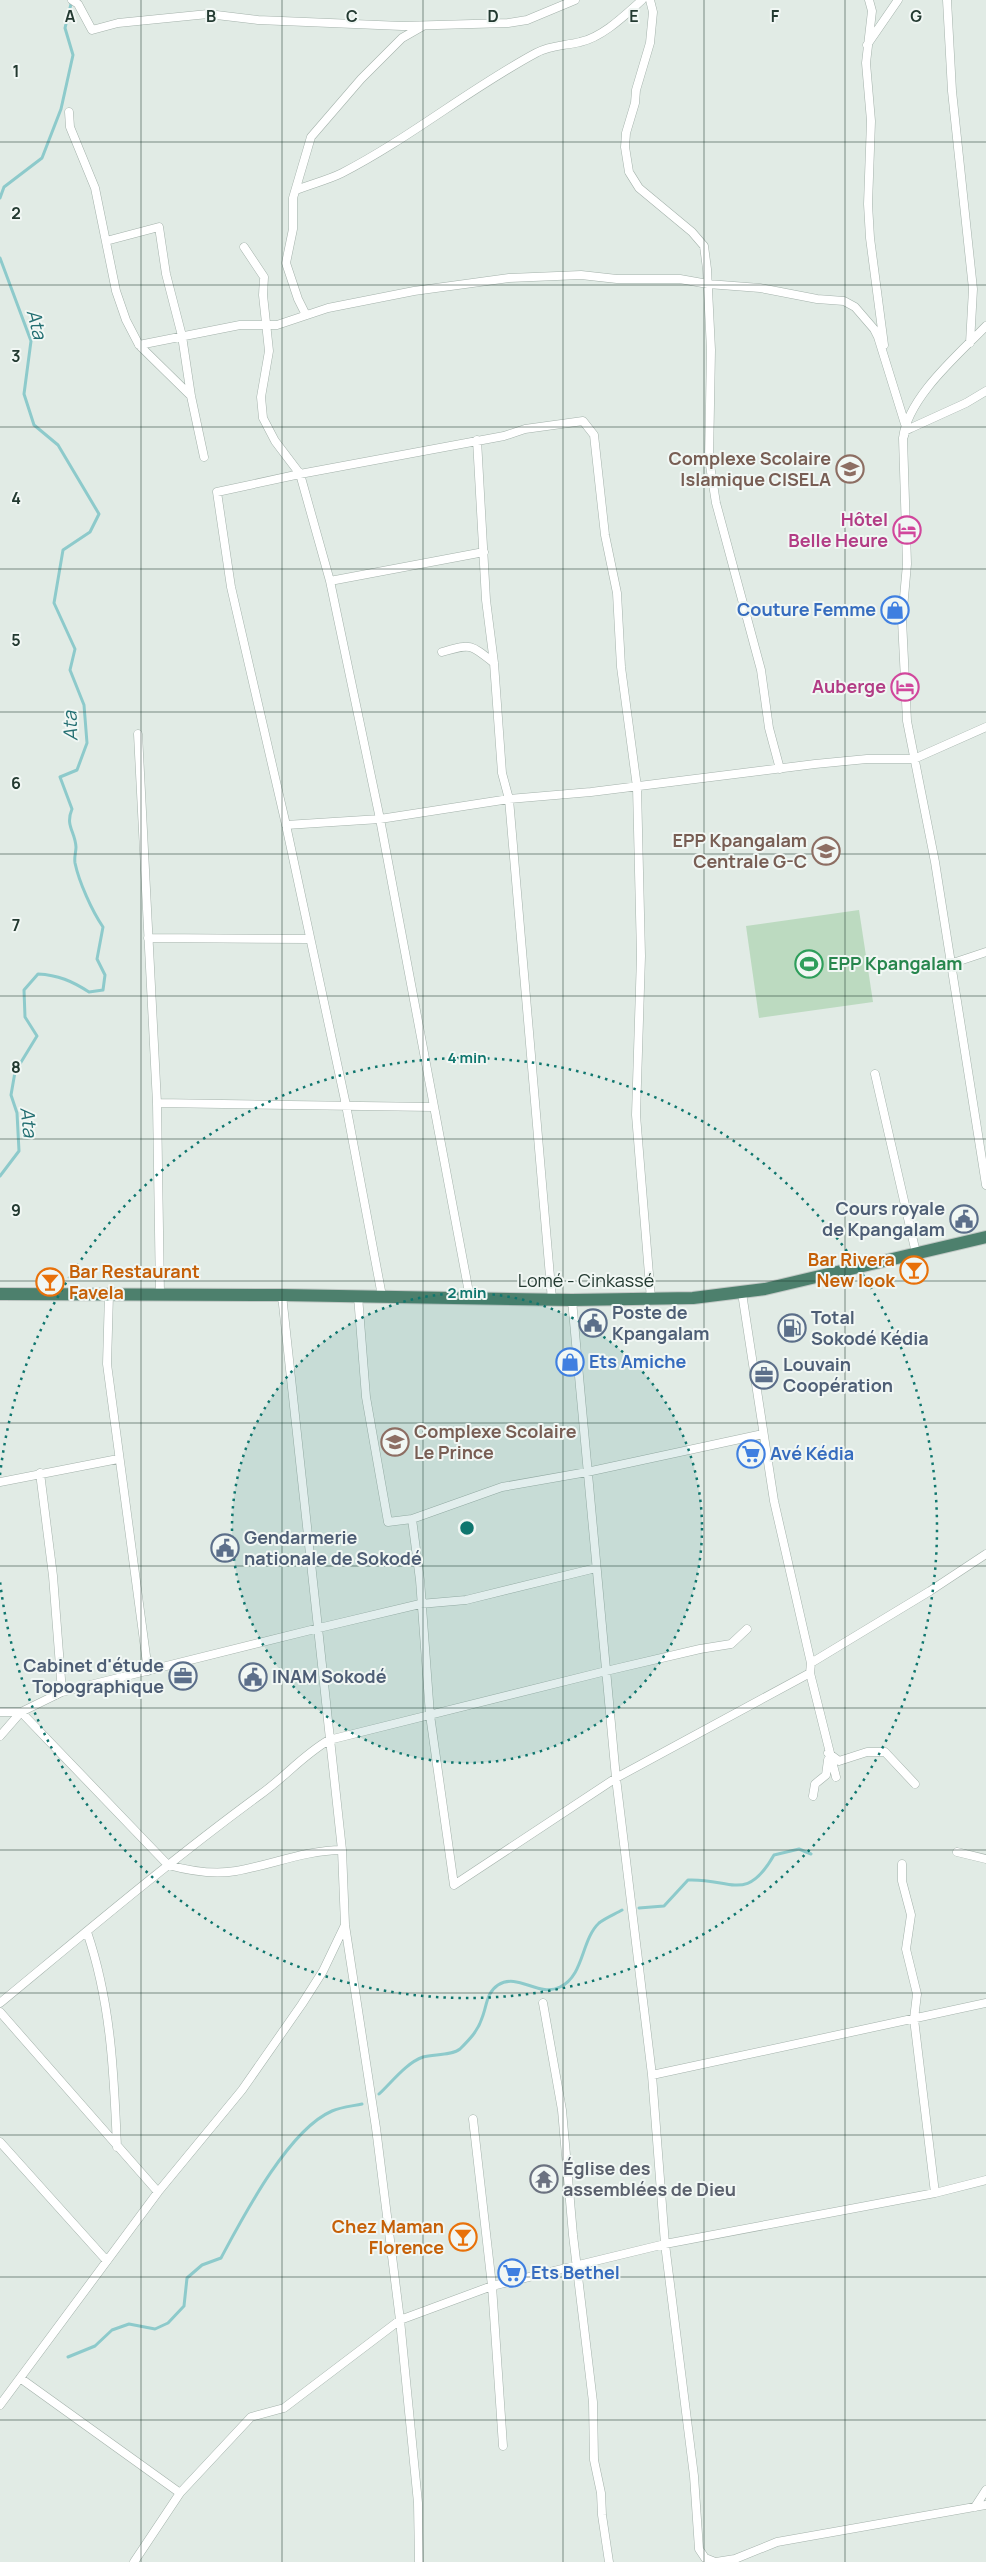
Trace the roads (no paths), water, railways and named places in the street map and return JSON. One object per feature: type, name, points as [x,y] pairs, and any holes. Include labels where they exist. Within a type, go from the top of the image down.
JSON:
[{"type":"highway","name":"Lomé - Cinkassé","points":[[0,1294],[382,1296],[552,1300],[651,1299],[742,1293],[986,1237]]},
{"type":"street","points":[[72,0],[78,4],[92,30],[118,24],[208,14],[258,20],[402,26],[425,24],[455,26],[508,24],[527,20],[575,0]]},
{"type":"street","points":[[296,190],[341,174],[538,52],[557,44],[580,42],[594,38],[642,0]]},
{"type":"street","points":[[650,0],[653,12],[650,42],[626,133],[625,146],[629,172],[639,188],[700,239],[705,255],[711,359],[709,459],[716,503],[761,670],[769,728],[780,769]]},
{"type":"street","points":[[868,0],[872,11],[867,45],[866,82],[871,121],[868,204],[870,238],[888,367]]},
{"type":"street","points":[[867,45],[898,0]]},
{"type":"street","points":[[947,0],[952,91],[973,290],[970,343]]},
{"type":"street","points":[[306,315],[298,299],[286,263],[293,229],[296,190],[311,137],[361,79],[402,38],[425,24]]},
{"type":"street","points":[[69,112],[70,127],[95,188],[116,291],[126,320],[139,345],[191,396]]},
{"type":"street","points":[[106,241],[159,227],[166,274],[182,336],[191,396],[204,457]]},
{"type":"street","points":[[244,247],[264,277],[263,295],[269,350],[261,397],[263,418],[275,441],[300,474],[330,581],[380,819],[470,1298]]},
{"type":"street","points":[[139,345],[240,325],[277,325],[306,315],[414,291],[509,278],[581,275],[617,279],[680,280],[760,288],[849,303],[874,329],[888,367],[905,424]]},
{"type":"street","points":[[986,326],[914,406],[905,424],[903,438],[908,564],[902,620],[907,720],[924,796],[986,1185]]},
{"type":"street","points":[[903,438],[906,431],[911,428],[966,403],[986,391]]},
{"type":"street","points":[[382,1296],[346,1105],[286,825],[231,587],[217,492],[300,474],[504,436],[525,429],[584,421],[592,430],[605,535],[617,594],[621,668],[636,786],[641,956],[636,1115],[651,1299]]},
{"type":"street","points":[[477,440],[486,600],[494,663],[502,773],[508,799],[552,1300]]},
{"type":"street","points":[[330,581],[484,552]]},
{"type":"street","points":[[442,652],[456,647],[469,646],[494,663]]},
{"type":"street","points":[[286,825],[380,819],[508,799],[866,759],[914,758],[986,726]]},
{"type":"street","points":[[138,734],[157,1103],[160,1294]]},
{"type":"street","points":[[148,938],[310,939]]},
{"type":"street","points":[[950,964],[986,952]]},
{"type":"street","points":[[875,1074],[916,1253]]},
{"type":"street","points":[[157,1103],[433,1107]]},
{"type":"street","points":[[742,1293],[774,1502],[811,1663],[810,1673],[828,1753],[836,1777]]},
{"type":"street","points":[[109,1294],[107,1364],[118,1459],[148,1671]]},
{"type":"street","points":[[282,1295],[342,1850],[345,1925],[376,2128],[400,2320],[418,2503],[419,2562]]},
{"type":"street","points":[[358,1296],[366,1397],[388,1522],[412,1518],[502,1487],[586,1472],[763,1434]]},
{"type":"street","points":[[572,1300],[586,1472],[616,1778],[652,2075],[666,2244],[694,2476],[699,2549],[705,2558],[715,2562],[735,2559],[776,2542],[986,2505]]},
{"type":"street","points":[[0,1482],[40,1472],[118,1459]]},
{"type":"street","points":[[40,1472],[55,1596],[62,1692]]},
{"type":"street","points":[[412,1518],[420,1580],[420,1604],[430,1715],[454,1885],[616,1778],[810,1673]]},
{"type":"street","points":[[811,1663],[930,1591],[986,1554]]},
{"type":"street","points":[[0,1736],[21,1712],[62,1692],[420,1604],[466,1600],[596,1568]]},
{"type":"street","points":[[0,2003],[168,1865],[280,1780],[299,1760],[329,1740],[606,1671],[700,1649],[731,1644],[747,1629]]},
{"type":"street","points":[[0,1712],[21,1712],[168,1865],[193,1872],[234,1872],[324,1850],[342,1850]]},
{"type":"street","points":[[828,1753],[838,1760],[867,1752],[885,1752],[915,1784]]},
{"type":"street","points":[[813,1796],[815,1784],[826,1776],[828,1753]]},
{"type":"street","points":[[957,1852],[986,1859]]},
{"type":"street","points":[[902,1864],[902,1881],[910,1915],[906,1949],[917,1994],[914,2019],[934,2193]]},
{"type":"street","points":[[0,2405],[158,2192],[242,2090],[323,1971],[345,1925]]},
{"type":"street","points":[[87,1932],[100,1970],[108,2018],[117,2147]]},
{"type":"street","points":[[543,2003],[562,2110],[573,2236],[593,2402],[594,2460],[601,2493],[602,2515],[609,2562]]},
{"type":"street","points":[[652,2075],[986,2003]]},
{"type":"street","points":[[0,2012],[158,2192]]},
{"type":"street","points":[[473,2119],[492,2286],[503,2446]]},
{"type":"street","points":[[0,2142],[107,2261]]},
{"type":"street","points":[[134,2562],[180,2493],[251,2417],[284,2408],[400,2320],[492,2286],[666,2244],[934,2193],[986,2180]]},
{"type":"street","points":[[20,2378],[180,2493]]},
{"type":"street","points":[[975,2507],[986,2490]]},
{"type":"waterway","name":"Ata","points":[[0,198],[4,187],[42,158],[61,109],[73,55],[65,28],[72,0]]},
{"type":"waterway","name":"Ata","points":[[0,258],[31,341],[24,394],[34,425],[58,445],[99,514],[90,532],[63,550],[54,603],[75,649],[70,670],[84,705],[87,743],[77,770],[60,777],[72,809],[70,820],[76,847],[75,861],[77,871],[86,896],[103,927],[97,959],[105,975],[103,990],[89,992],[65,979],[38,974],[24,990],[25,1017],[37,1036],[15,1072],[11,1095],[17,1113],[19,1151],[0,1176]]},
{"type":"waterway","points":[[639,1908],[664,1906],[688,1880],[703,1880],[737,1885],[746,1884],[755,1879],[764,1870],[774,1855],[799,1849],[811,1854]]},
{"type":"waterway","points":[[379,2094],[405,2068],[417,2060],[427,2056],[452,2053],[460,2049],[478,2027],[489,1996],[498,1985],[513,1981],[544,1990],[552,1990],[568,1982],[574,1975],[593,1930],[601,1921],[622,1910]]},
{"type":"waterway","points":[[68,2357],[95,2346],[112,2330],[129,2324],[155,2329],[168,2323],[184,2306],[187,2278],[202,2265],[221,2258],[241,2220],[268,2176],[299,2136],[316,2121],[332,2111],[362,2104]]},
{"type":"place","name":"Complexe Scolaire Islamique CISELA","points":[[850,469]]},
{"type":"place","name":"Hôtel Belle Heure","points":[[907,530]]},
{"type":"place","name":"Couture Femme","points":[[895,610]]},
{"type":"place","name":"Auberge","points":[[905,687]]},
{"type":"place","name":"EPP Kpangalam Centrale G-C","points":[[826,851]]},
{"type":"place","name":"EPP Kpangalam","points":[[809,964]]},
{"type":"place","name":"Cours royale de Kpangalam","points":[[964,1219]]},
{"type":"place","name":"Bar Rivera New look","points":[[914,1270]]},
{"type":"place","name":"Bar Restaurant Favela","points":[[50,1282]]},
{"type":"place","name":"Poste de Kpangalam","points":[[593,1323]]},
{"type":"place","name":"Total Sokodé Kédia","points":[[792,1328]]},
{"type":"place","name":"Ets Amiche","points":[[570,1362]]},
{"type":"place","name":"Louvain Coopération","points":[[764,1375]]},
{"type":"place","name":"Complexe Scolaire Le Prince","points":[[395,1442]]},
{"type":"place","name":"Avé Kédia","points":[[751,1454]]},
{"type":"place","name":"Gendarmerie nationale de Sokodé","points":[[225,1548]]},
{"type":"place","name":"Cabinet d'étude Topographique","points":[[183,1676]]},
{"type":"place","name":"INAM Sokodé","points":[[253,1677]]},
{"type":"place","name":"Église des assemblées de Dieu","points":[[544,2179]]},
{"type":"place","name":"Chez Maman Florence","points":[[463,2237]]},
{"type":"place","name":"Ets Bethel","points":[[512,2273]]}]
